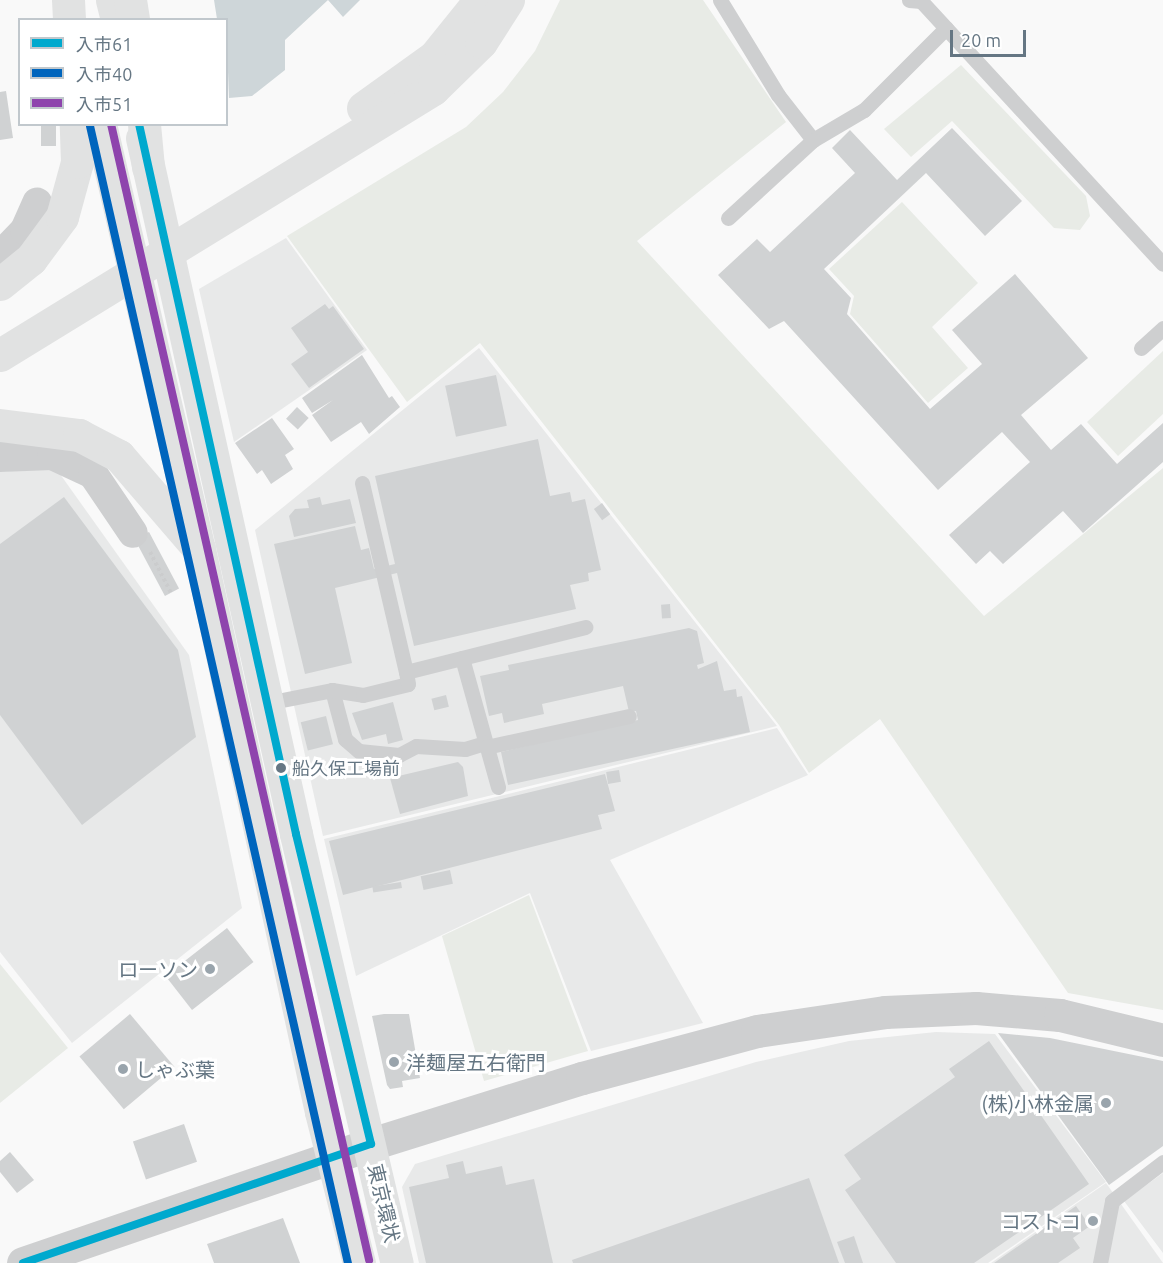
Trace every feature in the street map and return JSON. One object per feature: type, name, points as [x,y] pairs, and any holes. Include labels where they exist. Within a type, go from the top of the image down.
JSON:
[{"type":"highway","points":[[68,0],[69,18]]},
{"type":"highway","points":[[77,0],[80,18]]},
{"type":"highway","points":[[112,0],[116,18]]},
{"type":"highway","points":[[130,0],[133,18]]},
{"type":"highway","points":[[0,355],[360,123],[434,57],[480,0]]},
{"type":"highway","points":[[0,328],[360,123],[433,89],[468,57],[494,27],[508,0]]},
{"type":"highway","points":[[0,284],[30,259],[62,216],[77,162],[76,126]]},
{"type":"highway","name":"東京環状","points":[[100,126],[199,549],[331,1158],[359,1263]]},
{"type":"highway","name":"東京環状","points":[[139,126],[267,703],[397,1263]]},
{"type":"highway","points":[[144,126],[148,167]]},
{"type":"highway","points":[[0,425],[79,435],[119,456],[199,549]]},
{"type":"street","points":[[0,256],[25,230],[37,203]]},
{"type":"street","points":[[0,344],[133,262]]},
{"type":"street","points":[[0,458],[52,455],[93,474],[140,539]]},
{"type":"street","points":[[23,1263],[371,1144],[582,1078],[757,1031],[885,1012],[976,1008],[1060,1016],[1163,1040]]},
{"type":"lane","points":[[720,0],[778,95],[813,140]]},
{"type":"lane","points":[[909,0],[921,1],[1163,264]]},
{"type":"lane","points":[[728,218],[813,140],[864,110],[946,28]]},
{"type":"lane","points":[[1141,348],[1163,328]]},
{"type":"lane","points":[[267,703],[332,690],[363,695],[408,684],[362,483]]},
{"type":"lane","points":[[405,672],[585,627]]},
{"type":"lane","points":[[462,658],[498,787]]},
{"type":"lane","points":[[332,690],[345,739],[359,751],[399,755],[416,746],[465,749],[629,716]]},
{"type":"lane","points":[[1100,1263],[1112,1201],[1163,1162]]},
{"type":"path","points":[[140,539],[171,593]]},
{"type":"shaded area","points":[[214,0],[328,0],[285,40],[285,70],[252,96],[229,98],[228,18],[217,18]]},
{"type":"shaded area","points":[[328,0],[360,0],[343,17]]},
{"type":"shaded area","points":[[560,0],[703,0],[786,122],[637,241],[984,616],[1163,468],[1163,1010],[1068,993],[880,719],[809,773],[779,725],[480,343],[407,402],[287,236],[466,127],[503,92],[535,51]]},
{"type":"shaded area","points":[[961,65],[1086,196],[1090,216],[1080,230],[1054,228],[952,121],[911,157],[884,129]]},
{"type":"shaded area","points":[[902,202],[978,283],[932,327],[968,368],[928,403],[850,314],[854,296],[829,269]]},
{"type":"shaded area","points":[[286,238],[367,350],[234,442],[199,289]]},
{"type":"shaded area","points":[[479,348],[777,726],[323,836],[255,530]]},
{"type":"shaded area","points":[[1163,351],[1163,414],[1118,456],[1087,422]]},
{"type":"shaded area","points":[[55,467],[189,655],[242,908],[72,1043],[0,952],[0,472]]},
{"type":"shaded area","points":[[777,728],[808,775],[610,860],[703,1023],[591,1051],[530,893],[356,976],[324,839]]},
{"type":"shaded area","points":[[529,895],[588,1051],[484,1081],[442,936]]},
{"type":"shaded area","points":[[0,964],[68,1048],[0,1103]]},
{"type":"shaded area","points":[[936,1032],[995,1034],[1106,1182],[988,1263],[419,1263],[402,1187],[415,1164],[756,1062],[849,1041]]},
{"type":"shaded area","points":[[1163,1173],[1163,1253],[1124,1201]]},
{"type":"shaded area","name":"コストコ","points":[[1106,1183],[1163,1263],[991,1263]]},
{"type":"building","points":[[6,91],[13,138],[0,140],[0,92]]},
{"type":"building","points":[[41,126],[56,126],[56,146],[41,146]]},
{"type":"building","points":[[952,128],[1022,201],[985,236],[926,173],[824,269],[851,298],[847,314],[930,409],[982,364],[952,330],[1015,274],[1088,358],[1021,415],[1051,450],[1081,424],[1117,464],[1163,423],[1163,462],[1083,533],[1063,511],[1003,564],[990,551],[976,564],[949,535],[1030,462],[1002,432],[938,490],[784,321],[769,329],[718,275],[757,239],[770,252],[855,173],[832,148],[850,130],[897,180]]},
{"type":"building","points":[[325,304],[329,309],[333,306],[364,349],[309,388],[291,364],[308,352],[291,328]]},
{"type":"building","points":[[362,355],[389,398],[392,396],[400,407],[369,434],[361,422],[331,442],[312,415],[333,400],[312,413],[302,398]]},
{"type":"building","points":[[496,375],[507,426],[456,437],[445,386]]},
{"type":"building","points":[[297,407],[309,418],[298,430],[286,419]]},
{"type":"building","points":[[272,418],[294,449],[285,455],[293,469],[271,484],[262,470],[257,474],[235,443]]},
{"type":"building","points":[[538,439],[550,496],[570,492],[572,502],[585,499],[601,570],[588,573],[589,581],[570,585],[576,609],[414,646],[397,573],[335,588],[352,663],[305,674],[274,544],[355,526],[361,550],[369,548],[374,569],[395,564],[375,476]]},
{"type":"building","points":[[64,497],[178,650],[196,737],[82,825],[0,715],[0,544]]},
{"type":"building","points":[[320,497],[322,505],[350,499],[356,523],[294,537],[289,516],[295,509],[309,508],[307,500]]},
{"type":"building","points":[[602,503],[610,514],[602,520],[594,509]]},
{"type":"building","points":[[149,532],[179,589],[165,596],[135,540]]},
{"type":"building","points":[[670,604],[671,618],[662,619],[661,605]]},
{"type":"building","points":[[689,628],[697,631],[704,663],[697,665],[698,669],[717,661],[724,691],[736,689],[737,697],[742,696],[750,732],[508,785],[501,752],[638,720],[636,711],[629,712],[623,686],[542,704],[544,714],[504,723],[502,713],[489,716],[480,676],[509,670],[508,665]]},
{"type":"building","points":[[446,695],[449,707],[434,710],[431,699]]},
{"type":"building","points":[[393,702],[403,740],[388,744],[386,734],[362,740],[352,713]]},
{"type":"building","points":[[326,716],[333,744],[308,750],[301,722]]},
{"type":"building","points":[[458,762],[463,767],[468,796],[400,814],[390,778]]},
{"type":"building","points":[[619,770],[621,782],[608,784],[606,772]]},
{"type":"building","points":[[605,774],[615,811],[598,815],[602,829],[343,895],[329,841]]},
{"type":"building","points":[[450,870],[453,884],[424,890],[421,876]]},
{"type":"building","points":[[401,882],[402,888],[373,892],[372,887]]},
{"type":"building","name":"ローソン","points":[[227,928],[253,962],[192,1010],[166,976]]},
{"type":"building","points":[[130,1014],[174,1067],[124,1109],[79,1056]]},
{"type":"building","points":[[409,1014],[420,1078],[402,1081],[403,1087],[390,1089],[387,1085],[372,1016]]},
{"type":"building","name":"(株)小林金属","points":[[998,1033],[1050,1038],[1163,1061],[1163,1146],[1109,1185]]},
{"type":"building","points":[[989,1041],[1089,1184],[974,1263],[896,1263],[845,1190],[861,1179],[844,1155],[955,1077],[949,1069]]},
{"type":"building","points":[[184,1124],[197,1162],[146,1179],[133,1142]]},
{"type":"building","points":[[10,1152],[34,1180],[17,1193],[0,1172],[0,1161]]},
{"type":"building","points":[[463,1161],[466,1174],[502,1166],[506,1185],[534,1179],[553,1263],[426,1263],[409,1187],[449,1178],[446,1165]]},
{"type":"building","points":[[809,1178],[839,1263],[573,1263],[572,1260]]},
{"type":"building","points":[[1076,1206],[1090,1226],[1073,1238],[1080,1248],[1058,1263],[994,1263]]},
{"type":"building","points":[[283,1218],[300,1263],[214,1263],[207,1244]]},
{"type":"building","points":[[854,1236],[863,1263],[845,1263],[837,1242]]},
{"type":"transit line","name":"入市40","points":[[90,126],[348,1263]]},
{"type":"transit line","name":"入市51","points":[[111,126],[369,1260]]},
{"type":"transit line","name":"入市61","points":[[23,1263],[371,1144],[296,834],[139,126]]},
{"type":"place","name":"船久保工場前","points":[[281,768]]},
{"type":"place","name":"ローソン","points":[[210,969]]},
{"type":"place","name":"洋麺屋五右衛門","points":[[394,1062]]},
{"type":"place","name":"しゃぶ葉","points":[[123,1069]]},
{"type":"place","name":"(株)小林金属","points":[[1106,1103]]},
{"type":"place","name":"コストコ","points":[[1093,1221]]}]
